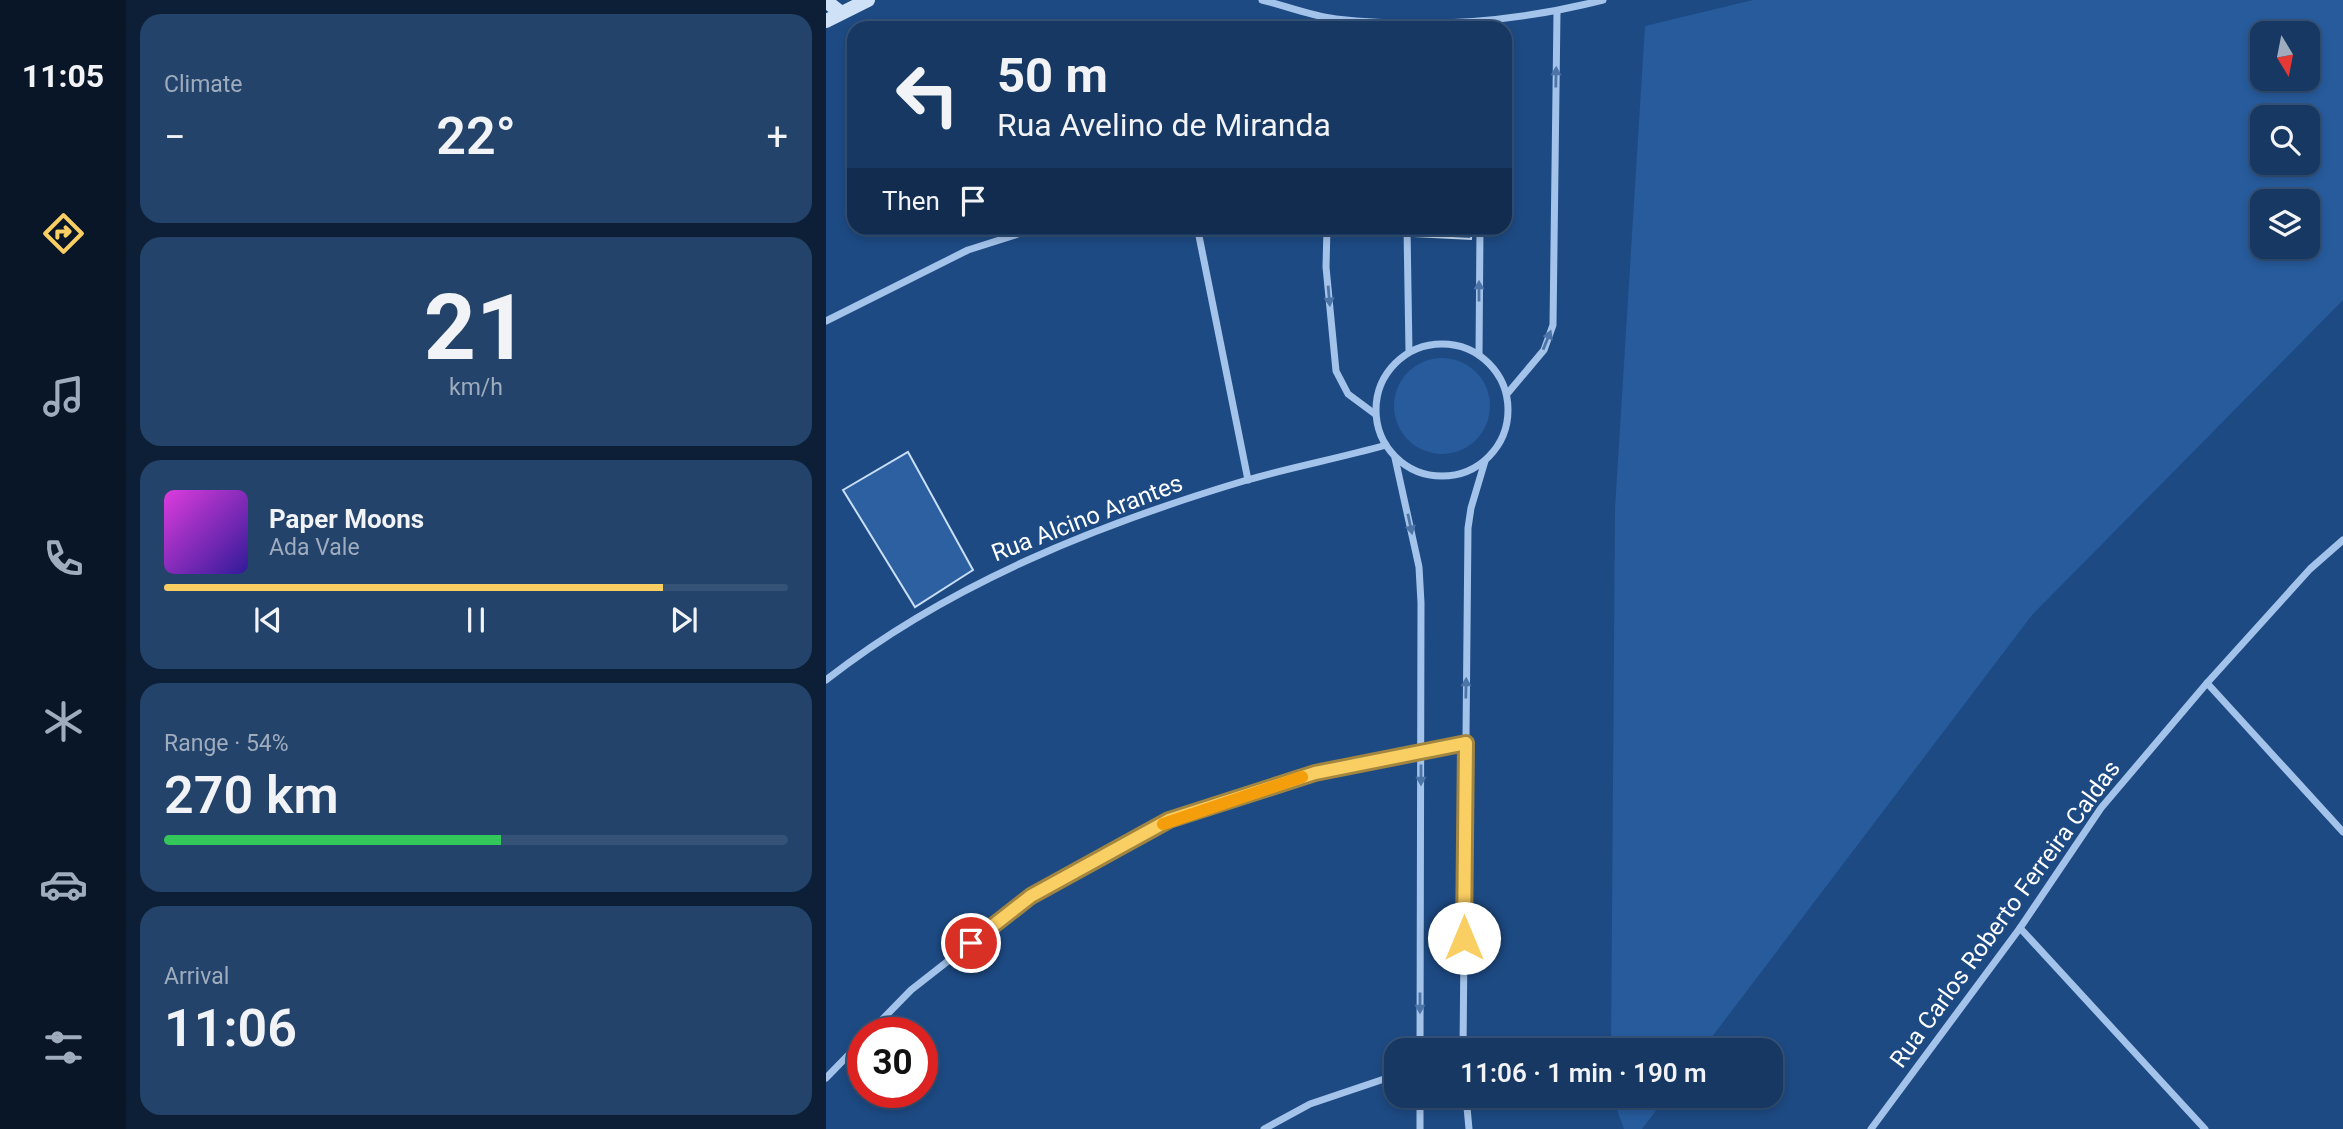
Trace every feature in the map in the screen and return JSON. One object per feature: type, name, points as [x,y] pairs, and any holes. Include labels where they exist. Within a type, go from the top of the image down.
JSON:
[{"type":"street","points":[[826,21],[868,0]]},
{"type":"street","points":[[1262,0],[1333,19],[1357,21]]},
{"type":"street","points":[[1506,21],[1604,0]]},
{"type":"street","points":[[826,1],[840,12]]},
{"type":"street","points":[[1507,394],[1544,350],[1553,325],[1557,12]]},
{"type":"street","points":[[826,321],[968,250],[1015,235]]},
{"type":"street","points":[[1199,235],[1248,480]]},
{"type":"street","points":[[1327,235],[1326,267],[1336,370],[1348,394],[1375,414]]},
{"type":"street","points":[[1407,235],[1409,352]]},
{"type":"street","points":[[1479,355],[1480,235]]},
{"type":"street","points":[[1395,458],[1415,471],[1439,477],[1464,473],[1485,461],[1501,442],[1508,419],[1507,394],[1497,372],[1479,355],[1462,347],[1426,345],[1409,352],[1390,368],[1378,390],[1375,414],[1381,438],[1395,458],[1419,567],[1420,1038]]},
{"type":"street","name":"Rua Alcino Arantes","points":[[826,680],[858,655],[987,578],[1124,519],[1248,480],[1386,445]]},
{"type":"street","points":[[1463,1038],[1468,528],[1485,461]]},
{"type":"street","name":"Rua Carlos Roberto Ferreira Caldas","points":[[1871,1129],[2020,928],[2101,808],[2207,683],[2310,569],[2343,540]]},
{"type":"street","points":[[2207,683],[2343,832]]},
{"type":"street","points":[[885,1017],[911,990],[1031,896],[1169,820],[1315,773],[1466,743]]},
{"type":"street","points":[[2020,928],[2205,1129]]},
{"type":"street","points":[[826,1078],[847,1056]]},
{"type":"street","points":[[1264,1129],[1310,1104],[1384,1079]]},
{"type":"street","points":[[1420,1108],[1420,1129]]},
{"type":"street","points":[[1467,1108],[1469,1129]]},
{"type":"shaded area","points":[[1753,0],[2343,0],[2343,300],[2032,615],[1711,1038],[1611,1038],[1615,508],[1645,26]]},
{"type":"shaded area","points":[[1442,358],[1460,362],[1476,372],[1486,388],[1490,406],[1486,424],[1476,440],[1460,450],[1442,454],[1424,450],[1408,440],[1398,424],[1394,406],[1398,388],[1408,372],[1424,362]]},
{"type":"shaded area","points":[[1616,1108],[1658,1108],[1642,1129],[1624,1129]]},
{"type":"building","points":[[1414,235],[1471,235],[1471,239]]},
{"type":"building","points":[[908,452],[973,570],[915,607],[843,490]]},
{"type":"slow traffic","points":[[1163,824],[1302,777]]},
{"type":"route","points":[[971,943],[1031,896],[1169,820],[1315,773],[1466,743],[1464,938]]}]
